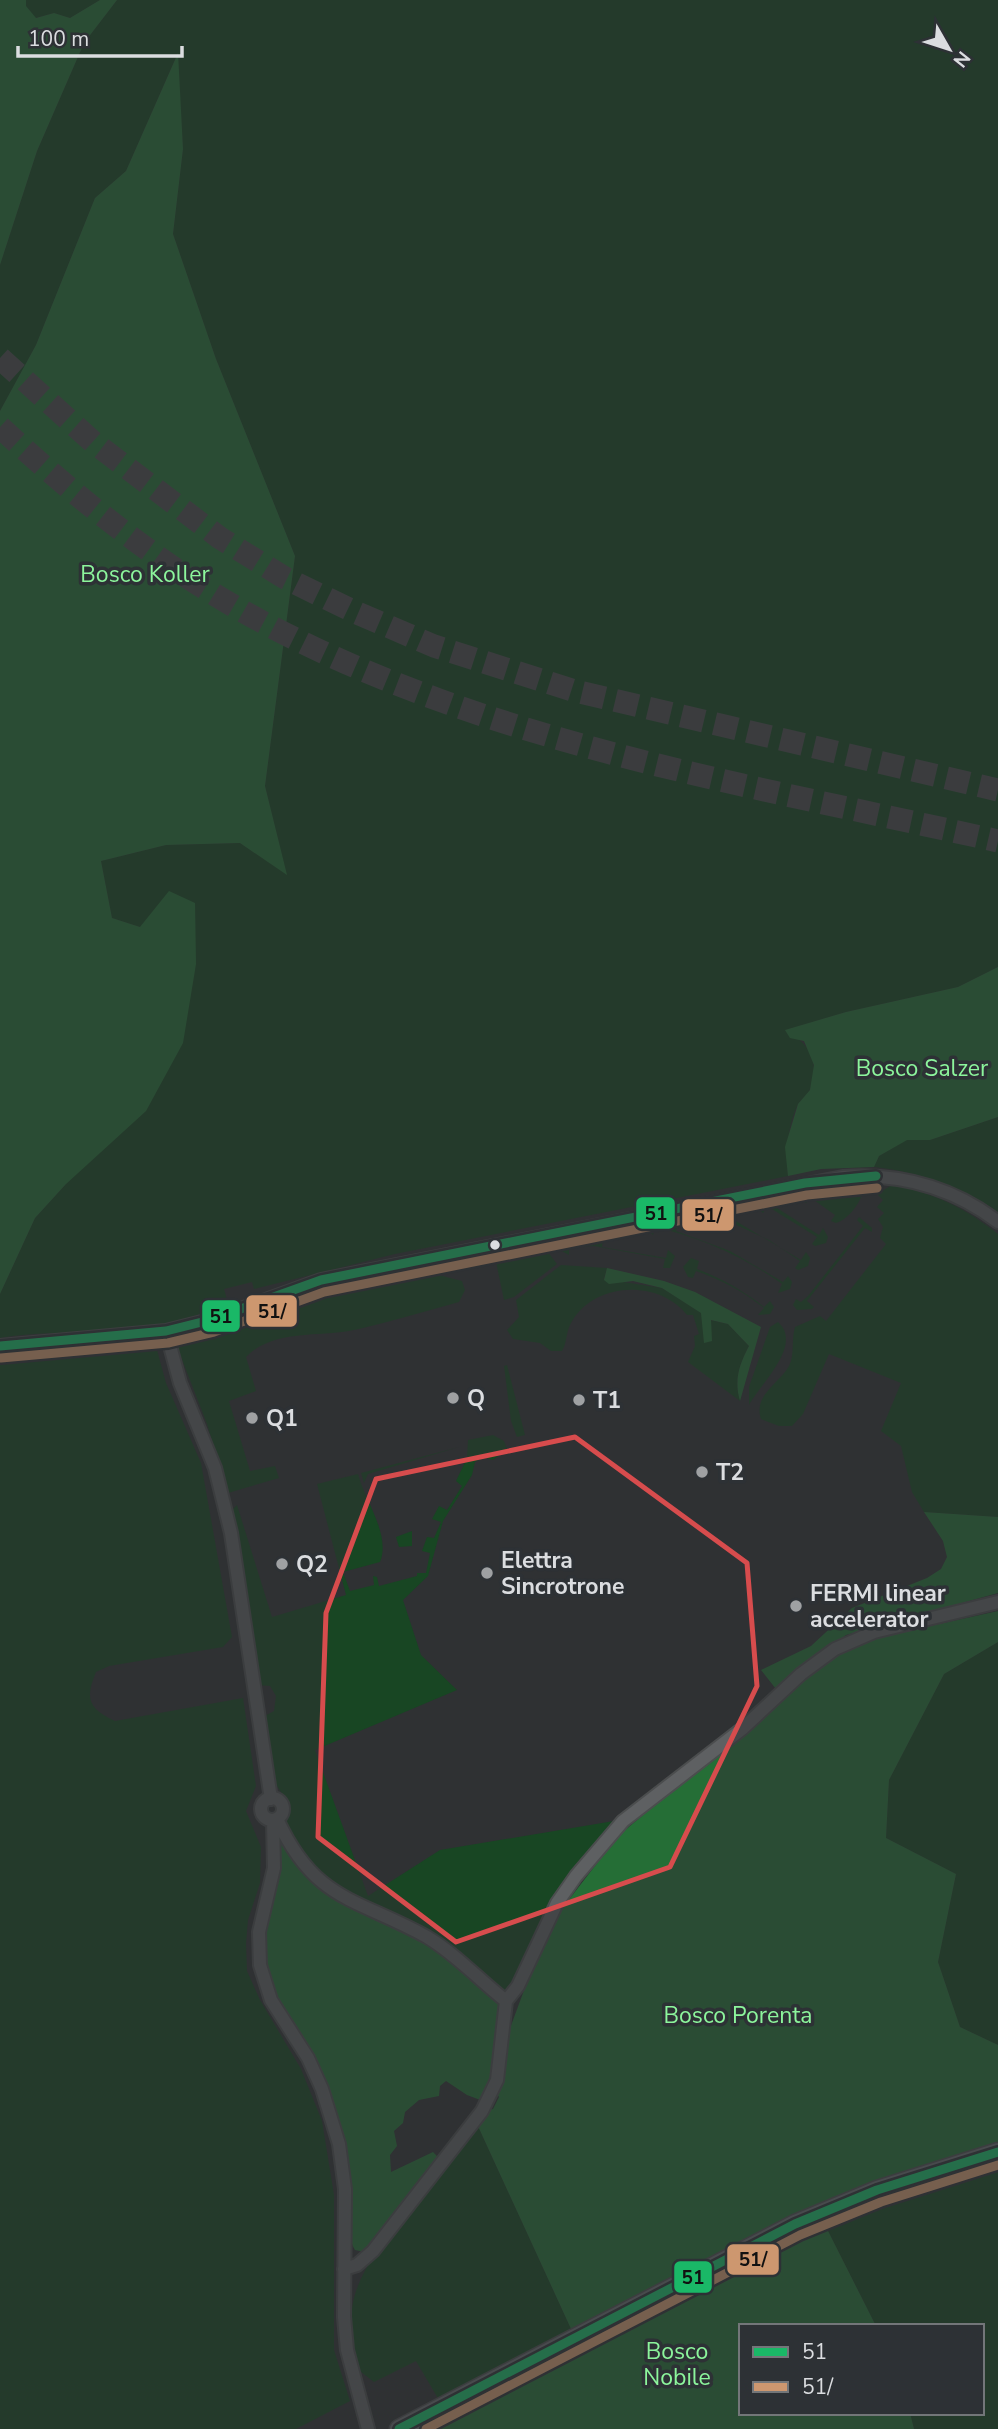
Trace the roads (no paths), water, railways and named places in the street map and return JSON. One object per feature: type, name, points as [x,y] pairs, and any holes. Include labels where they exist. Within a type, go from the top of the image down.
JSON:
[{"type":"main road","points":[[399,2429],[795,2224],[877,2190],[998,2152]]},
{"type":"street","points":[[0,1346],[166,1331],[210,1320],[321,1280],[843,1177],[894,1177],[935,1187],[975,1206],[998,1222]]},
{"type":"street","points":[[166,1331],[180,1382],[215,1468],[231,1533],[271,1799],[279,1801],[283,1808],[275,1820],[274,1868],[259,1932],[260,1965],[271,2000],[308,2058],[337,2134],[345,2189],[344,2316],[351,2370],[368,2429]]},
{"type":"street","points":[[344,2269],[357,2265],[373,2250],[482,2111],[497,2080],[506,2001],[518,1986],[557,1903],[623,1821],[741,1729],[819,1660],[874,1632],[998,1602]]},
{"type":"street","points":[[275,1820],[300,1862],[328,1889],[446,1949],[506,2001]]},
{"type":"tunnel","points":[[0,358],[93,442],[220,538],[285,578],[355,612],[434,646],[575,691],[998,790]]},
{"type":"tunnel","points":[[0,427],[63,483],[129,536],[198,584],[270,626],[356,667],[444,702],[535,732],[626,757],[998,841]]},
{"type":"place","name":"Q","points":[[453,1398]]},
{"type":"place","name":"T1","points":[[579,1400]]},
{"type":"place","name":"Q1","points":[[252,1418]]},
{"type":"place","name":"T2","points":[[702,1472]]},
{"type":"place","name":"Q2","points":[[282,1564]]},
{"type":"place","name":"Elettra Sincrotrone","points":[[487,1573]]},
{"type":"place","name":"FERMI linear accelerator","points":[[796,1606]]},
{"type":"park label","name":"Bosco Koller","points":[[145,574]]},
{"type":"park label","name":"Bosco Salzer","points":[[922,1068]]},
{"type":"park label","name":"Bosco Porenta","points":[[738,2015]]},
{"type":"park label","name":"Bosco Nobile","points":[[677,2364]]}]
